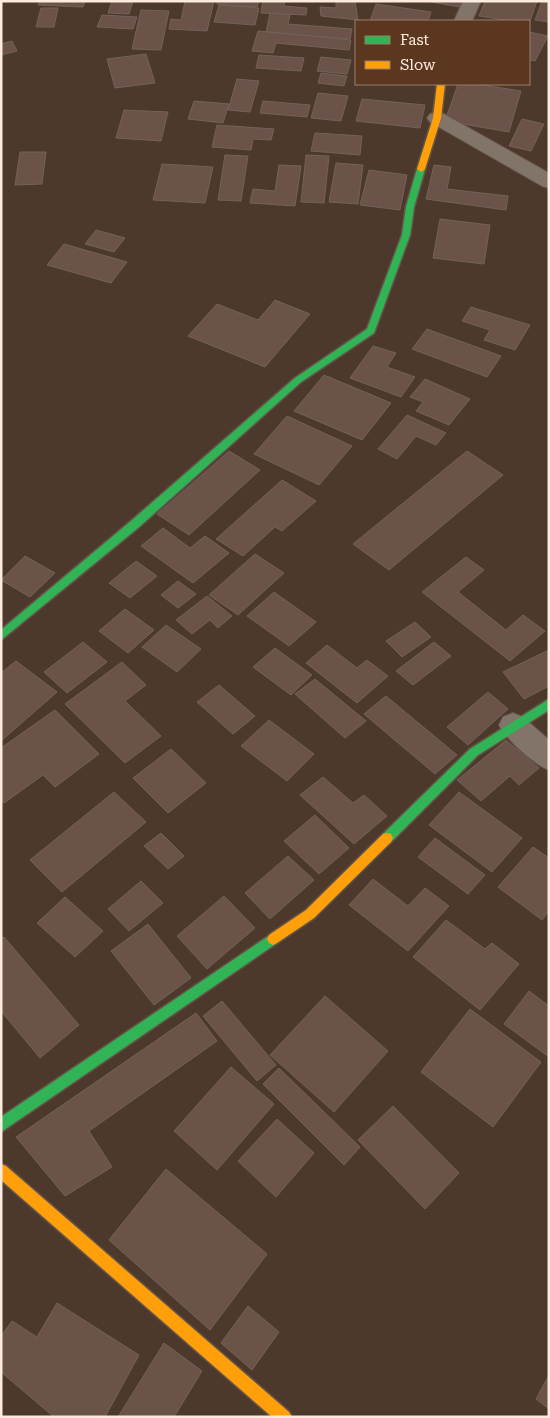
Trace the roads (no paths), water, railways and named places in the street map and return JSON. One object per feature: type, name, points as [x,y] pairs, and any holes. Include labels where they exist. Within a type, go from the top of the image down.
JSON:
[{"type":"street","points":[[463,20],[472,1]]},
{"type":"street","points":[[1,636],[135,524],[298,380],[371,331],[406,235],[410,207],[437,118],[441,85]]},
{"type":"street","points":[[437,118],[549,182]]},
{"type":"street","points":[[1,1125],[310,914],[474,752],[512,725],[549,704]]},
{"type":"street","points":[[512,725],[549,758]]},
{"type":"street","points":[[1,1171],[284,1417]]}]
